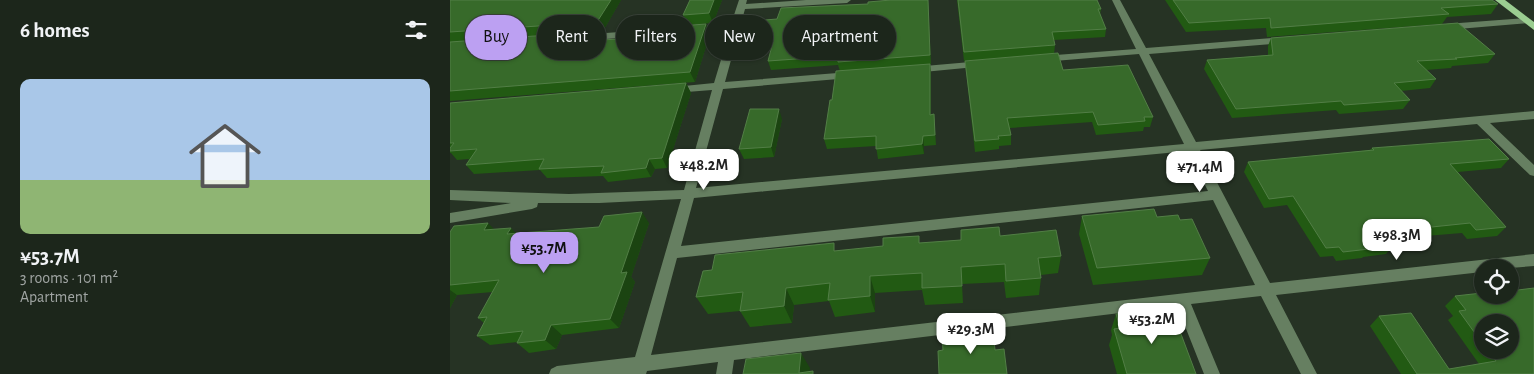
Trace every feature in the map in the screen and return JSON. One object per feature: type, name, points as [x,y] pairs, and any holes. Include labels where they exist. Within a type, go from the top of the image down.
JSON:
[{"type":"main road","points":[[1499,0],[1529,21]]},
{"type":"street","points":[[742,4],[848,0]]},
{"type":"street","points":[[1116,0],[1309,374]]},
{"type":"street","points":[[1437,28],[1529,21]]},
{"type":"street","points":[[606,36],[705,29]]},
{"type":"street","points":[[1034,60],[1300,39]]},
{"type":"street","points":[[640,369],[726,60]]},
{"type":"street","points":[[906,71],[995,63]]},
{"type":"street","points":[[659,91],[856,75]]},
{"type":"street","points":[[450,195],[554,199],[628,199],[1534,115]]},
{"type":"street","points":[[1480,120],[1534,172]]},
{"type":"street","points":[[672,253],[1216,195]]},
{"type":"street","points":[[450,218],[554,199]]},
{"type":"street","points":[[557,374],[640,369],[727,354],[1182,299],[1534,260]]},
{"type":"street","points":[[1182,299],[1212,374]]},
{"type":"street","points":[[724,374],[727,354]]},
{"type":"building","points":[[450,0],[611,0],[601,15],[537,15],[537,26],[527,27],[527,15],[465,15],[465,31],[450,32]]},
{"type":"building","points":[[690,0],[714,0],[709,13],[683,15]]},
{"type":"building","points":[[928,0],[930,55],[896,58],[896,15],[783,15],[783,60],[768,61],[773,60],[773,19],[777,19],[781,8],[868,4],[868,2]]},
{"type":"building","points":[[958,0],[1097,0],[1101,9],[1098,9],[1106,29],[1052,32],[1055,45],[964,52]]},
{"type":"building","points":[[1173,0],[1492,0],[1498,4],[1441,8],[1449,14],[1271,28],[1270,18],[1189,23]]},
{"type":"building","points":[[1458,23],[1495,54],[1455,58],[1457,59],[1417,61],[1436,79],[1394,83],[1410,100],[1344,105],[1341,101],[1236,109],[1207,60],[1273,55],[1271,38]]},
{"type":"building","points":[[705,24],[695,57],[695,25]]},
{"type":"building","points":[[537,36],[537,60],[606,60],[606,40],[616,39],[616,60],[694,60],[690,72],[450,91],[450,42],[465,41],[465,60],[527,60],[527,37]]},
{"type":"building","points":[[1058,53],[1063,70],[1128,65],[1153,117],[1144,117],[1145,121],[1098,125],[1093,112],[1007,118],[1011,135],[998,136],[999,139],[975,141],[965,61]]},
{"type":"building","points":[[838,60],[864,60],[838,62]]},
{"type":"building","points":[[930,64],[930,115],[934,114],[935,135],[923,136],[922,144],[876,149],[876,136],[824,139],[836,71]]},
{"type":"building","points":[[686,83],[662,158],[649,159],[646,168],[601,173],[604,166],[539,169],[544,159],[466,165],[477,149],[450,151],[454,143],[450,143],[450,103]]},
{"type":"building","points":[[750,109],[779,109],[771,147],[739,149]]},
{"type":"building","points":[[1489,139],[1509,159],[1450,164],[1506,227],[1476,230],[1470,223],[1384,232],[1393,245],[1343,252],[1339,247],[1326,248],[1293,196],[1269,199],[1248,162],[1374,150],[1372,148]]},
{"type":"building","points":[[1154,209],[1157,217],[1178,215],[1180,220],[1192,219],[1210,258],[1097,268],[1082,216]]},
{"type":"building","points":[[642,212],[621,273],[627,272],[610,319],[551,325],[545,340],[517,343],[523,331],[477,336],[487,317],[478,318],[499,280],[450,285],[450,232],[454,226],[488,223],[484,230],[511,228],[507,234],[599,227],[604,216]]},
{"type":"building","points":[[999,227],[1000,236],[1056,230],[1061,256],[1038,258],[1041,278],[1006,281],[1005,264],[961,267],[962,286],[922,288],[922,273],[870,276],[870,296],[828,300],[830,283],[786,288],[784,306],[740,311],[743,292],[696,297],[703,271],[712,270],[715,255],[834,243],[834,251],[883,246],[883,238],[919,236],[919,243],[961,240],[961,230]]},
{"type":"building","points":[[1534,288],[1534,374],[1417,374],[1379,316],[1411,313],[1449,369],[1496,361],[1495,359],[1519,359],[1519,314],[1474,314],[1474,332],[1459,311],[1466,310],[1455,296],[1474,294],[1474,304],[1519,304],[1519,290]]},
{"type":"building","points":[[1163,309],[1170,327],[1178,326],[1196,374],[1127,374],[1114,329],[1120,328],[1116,314]]},
{"type":"building","points":[[993,331],[995,350],[1004,349],[1007,374],[939,374],[938,351],[943,350],[942,336]]},
{"type":"building","points":[[801,353],[799,373],[813,371],[813,374],[743,374],[746,359]]}]
